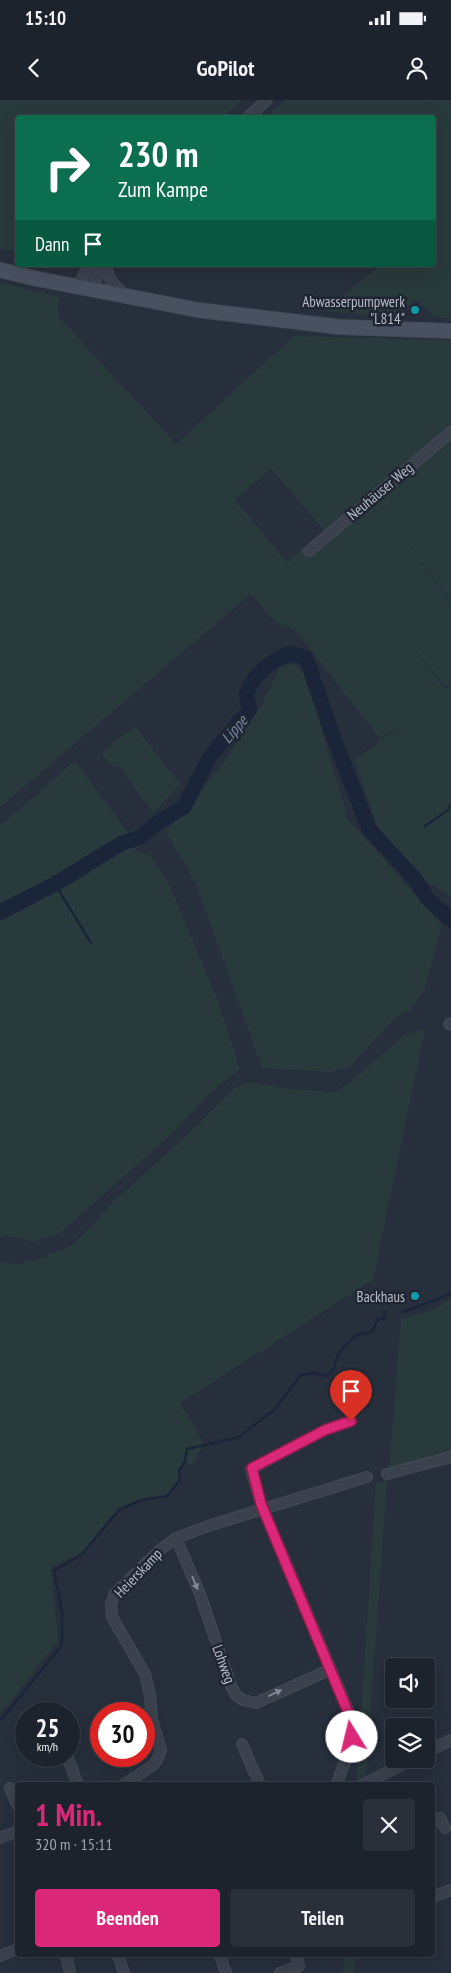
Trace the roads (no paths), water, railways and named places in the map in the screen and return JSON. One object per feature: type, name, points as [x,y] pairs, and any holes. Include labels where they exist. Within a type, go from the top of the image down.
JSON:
[{"type":"main road","points":[[0,270],[198,310],[340,327],[451,332]]},
{"type":"street","points":[[250,115],[267,100]]},
{"type":"street","points":[[77,287],[88,267]]},
{"type":"street","points":[[91,289],[104,267]]},
{"type":"street","points":[[106,267],[114,285],[125,296]]},
{"type":"street","name":"Neuhäuser Weg","points":[[309,551],[451,432]]},
{"type":"street","points":[[337,1782],[352,1737],[350,1717],[329,1670],[264,1508],[252,1468],[325,1430],[351,1421]]},
{"type":"street","points":[[387,1474],[451,1457]]},
{"type":"street","name":"Heierskamp","points":[[128,1782],[152,1766],[161,1750],[152,1719],[150,1695],[145,1674],[114,1621],[111,1604],[115,1593],[161,1549],[176,1538],[264,1508],[367,1477]]},
{"type":"street","name":"Lohweg","points":[[176,1538],[200,1594],[231,1686],[236,1694],[243,1700],[256,1702],[329,1670]]},
{"type":"street","points":[[435,1748],[451,1740]]},
{"type":"street","points":[[242,1744],[259,1782]]},
{"type":"street","points":[[71,1767],[77,1782]]},
{"type":"street","points":[[368,1782],[396,1768]]},
{"type":"street","points":[[10,1788],[15,1799]]},
{"type":"street","points":[[435,1820],[440,1818],[446,1828]]},
{"type":"street","points":[[0,1838],[15,1832]]},
{"type":"street","points":[[435,1896],[451,1890]]},
{"type":"street","points":[[0,1956],[15,1950]]},
{"type":"street","points":[[66,1957],[70,1973]]},
{"type":"street","points":[[119,1957],[124,1973]]},
{"type":"street","points":[[221,1957],[226,1973]]},
{"type":"street","points":[[280,1973],[299,1966],[297,1957]]},
{"type":"waterway","name":"Lippe","points":[[0,912],[55,884],[122,843],[139,838],[160,821],[184,807],[209,758],[250,709],[246,695],[258,674],[275,661],[290,653],[306,658],[336,744],[369,829],[415,879],[427,898],[451,920]]},
{"type":"waterway","points":[[425,826],[448,810],[451,804]]},
{"type":"waterway","points":[[55,884],[91,943]]},
{"type":"waterway","name":"Lippe","points":[[444,915],[451,909]]},
{"type":"waterway","points":[[403,1312],[451,1294]]},
{"type":"waterway","points":[[0,1721],[62,1645],[62,1612],[54,1571],[82,1554],[119,1510],[141,1500],[167,1496],[180,1480],[179,1470],[185,1462],[187,1449],[239,1437],[274,1410],[301,1375],[314,1373],[326,1376],[330,1373],[334,1369],[341,1350],[355,1336],[372,1331],[377,1320],[384,1318],[384,1312],[386,1312]]},
{"type":"place","name":"Abwasserpumpwerk \"L814\"","points":[[415,310]]},
{"type":"place","name":"Backhaus","points":[[415,1296]]}]
